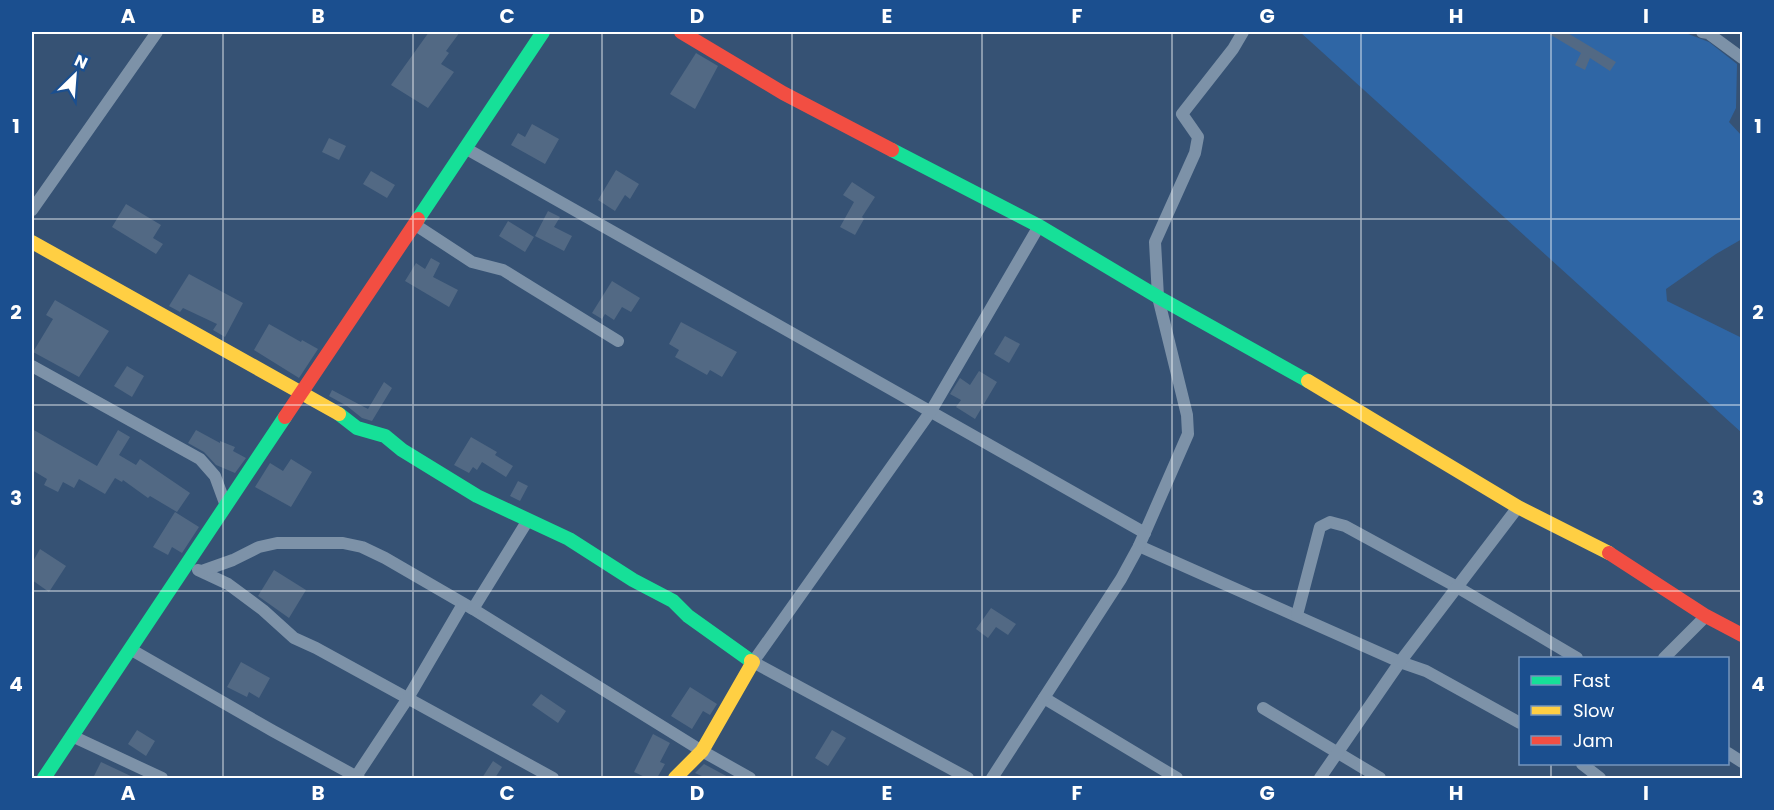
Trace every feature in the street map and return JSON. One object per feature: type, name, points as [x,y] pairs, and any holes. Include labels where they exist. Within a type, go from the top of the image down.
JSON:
[{"type":"street","points":[[32,210],[157,32]]},
{"type":"street","points":[[44,778],[543,32]]},
{"type":"street","points":[[681,32],[783,93],[1039,226],[1158,297],[1348,403],[1518,507],[1605,550],[1706,616],[1743,635]]},
{"type":"street","points":[[992,778],[1121,579],[1139,546],[1188,434],[1189,425],[1158,297],[1155,242],[1195,153],[1198,137],[1182,114],[1233,49],[1243,32]]},
{"type":"street","points":[[1702,32],[1708,33],[1743,58]]},
{"type":"street","points":[[465,148],[1145,533]]},
{"type":"street","points":[[414,224],[472,262],[503,270],[618,341]]},
{"type":"street","points":[[675,778],[702,751],[753,662],[931,411],[1039,226]]},
{"type":"street","points":[[32,242],[302,392],[340,414],[357,428],[385,435],[402,450],[477,496],[569,539],[633,580],[674,601],[688,616],[753,662],[968,778]]},
{"type":"street","points":[[32,366],[200,459],[214,476],[226,506]]},
{"type":"street","points":[[1320,778],[1400,662],[1518,507]]},
{"type":"street","points":[[130,648],[356,778],[468,606],[528,520]]},
{"type":"street","points":[[1297,615],[1320,527],[1330,522],[1345,526],[1457,587],[1575,657]]},
{"type":"street","points":[[202,572],[259,547],[278,543],[343,543],[362,547],[468,606],[702,751],[750,778]]},
{"type":"street","points":[[1139,546],[1400,662],[1426,671],[1519,722]]},
{"type":"street","points":[[186,565],[228,584],[294,638],[553,778]]},
{"type":"street","points":[[1665,657],[1706,616]]},
{"type":"street","points":[[1044,698],[1177,778]]},
{"type":"street","points":[[1263,708],[1380,778]]},
{"type":"street","points":[[72,736],[162,778]]},
{"type":"street","points":[[1729,754],[1743,762]]},
{"type":"street","points":[[1584,765],[1598,774]]},
{"type":"shaded area","points":[[1300,32],[1683,32],[1709,42],[1737,64],[1736,108],[1729,122],[1742,136],[1742,239],[1666,289],[1667,301],[1742,338],[1742,433]]},
{"type":"building","points":[[429,32],[460,32],[446,51],[449,53],[441,64],[454,72],[428,108],[391,85]]},
{"type":"building","points":[[1546,32],[1566,32],[1616,62],[1610,71],[1590,58],[1585,70],[1575,65],[1581,53]]},
{"type":"building","points":[[696,53],[718,66],[695,109],[670,94]]},
{"type":"building","points":[[532,124],[559,139],[545,164],[511,145],[518,133],[525,137]]},
{"type":"building","points":[[329,138],[346,146],[339,160],[322,152]]},
{"type":"building","points":[[616,170],[639,184],[630,199],[625,195],[615,211],[598,200]]},
{"type":"building","points":[[371,171],[395,185],[387,198],[363,184]]},
{"type":"building","points":[[852,182],[875,197],[862,217],[864,219],[855,235],[840,227],[854,202],[843,195]]},
{"type":"building","points":[[126,204],[161,225],[153,238],[163,244],[156,254],[112,227]]},
{"type":"building","points":[[548,211],[560,217],[554,227],[572,236],[564,251],[535,236]]},
{"type":"building","points":[[508,221],[534,237],[525,252],[499,236]]},
{"type":"building","points":[[431,258],[440,263],[433,277],[458,290],[449,307],[405,281],[416,263],[425,269]]},
{"type":"building","points":[[189,274],[243,303],[225,337],[213,330],[217,324],[183,308],[180,312],[169,306]]},
{"type":"building","points":[[612,281],[640,298],[631,312],[622,307],[614,320],[605,314],[602,319],[592,313]]},
{"type":"building","points":[[55,300],[109,331],[79,377],[33,352],[53,319],[46,315]]},
{"type":"building","points":[[681,322],[737,352],[722,377],[710,370],[707,375],[675,357],[679,350],[669,344]]},
{"type":"building","points":[[269,324],[318,349],[299,378],[254,350]]},
{"type":"building","points":[[1005,336],[1020,344],[1009,363],[994,354]]},
{"type":"building","points":[[127,366],[144,376],[132,397],[114,386]]},
{"type":"building","points":[[979,371],[997,382],[975,419],[956,407],[961,400],[950,394],[960,378],[970,385]]},
{"type":"building","points":[[384,382],[392,388],[372,421],[362,418],[329,396],[332,390],[368,409]]},
{"type":"building","points":[[32,429],[97,466],[118,430],[130,437],[119,455],[136,465],[140,459],[190,493],[177,512],[150,496],[148,498],[123,480],[122,482],[115,478],[105,494],[79,479],[74,488],[63,482],[58,492],[44,485],[47,479],[32,470]]},
{"type":"building","points":[[196,430],[220,443],[220,441],[235,447],[233,451],[246,458],[235,473],[216,465],[204,452],[188,443]]},
{"type":"building","points":[[471,437],[497,452],[495,455],[513,466],[506,477],[482,462],[477,470],[473,467],[469,473],[454,465]]},
{"type":"building","points":[[291,459],[312,472],[291,507],[255,487],[270,463],[283,471]]},
{"type":"building","points":[[518,481],[528,486],[520,501],[510,496]]},
{"type":"building","points":[[175,512],[199,527],[182,553],[172,547],[168,555],[153,547]]},
{"type":"building","points":[[40,549],[66,566],[49,592],[32,580],[32,563]]},
{"type":"building","points":[[274,570],[306,590],[289,618],[258,596]]},
{"type":"building","points":[[991,608],[1016,624],[1008,635],[996,627],[988,638],[976,629]]},
{"type":"building","points":[[241,662],[270,678],[259,698],[249,692],[247,697],[227,687]]},
{"type":"building","points":[[690,687],[717,704],[710,715],[703,711],[692,729],[671,716]]},
{"type":"building","points":[[541,694],[566,711],[558,723],[532,705]]},
{"type":"building","points":[[137,730],[155,741],[146,756],[128,744]]},
{"type":"building","points":[[832,730],[846,738],[828,766],[815,758]]},
{"type":"building","points":[[653,734],[670,743],[660,762],[665,764],[657,778],[647,778],[634,772]]},
{"type":"building","points":[[493,761],[502,767],[495,778],[482,778]]},
{"type":"building","points":[[101,762],[135,778],[93,778]]},
{"type":"building","points":[[704,764],[730,778],[706,778],[695,773]]},
{"type":"traffic: fast","points":[[418,219],[543,32]]},
{"type":"traffic: fast","points":[[892,150],[1039,226],[1158,297],[1308,381]]},
{"type":"traffic: fast","points":[[339,414],[357,428],[385,436],[402,450],[477,496],[569,539],[633,580],[673,601],[688,616],[751,661]]},
{"type":"traffic: fast","points":[[44,778],[285,417]]},
{"type":"traffic: slow","points":[[32,242],[339,414]]},
{"type":"traffic: slow","points":[[1308,381],[1518,507],[1609,553]]},
{"type":"traffic: slow","points":[[675,778],[702,751],[753,662],[751,661]]},
{"type":"traffic: jam","points":[[681,32],[783,93],[892,150]]},
{"type":"traffic: jam","points":[[285,417],[418,219]]},
{"type":"traffic: jam","points":[[1609,553],[1706,616],[1742,635]]}]
